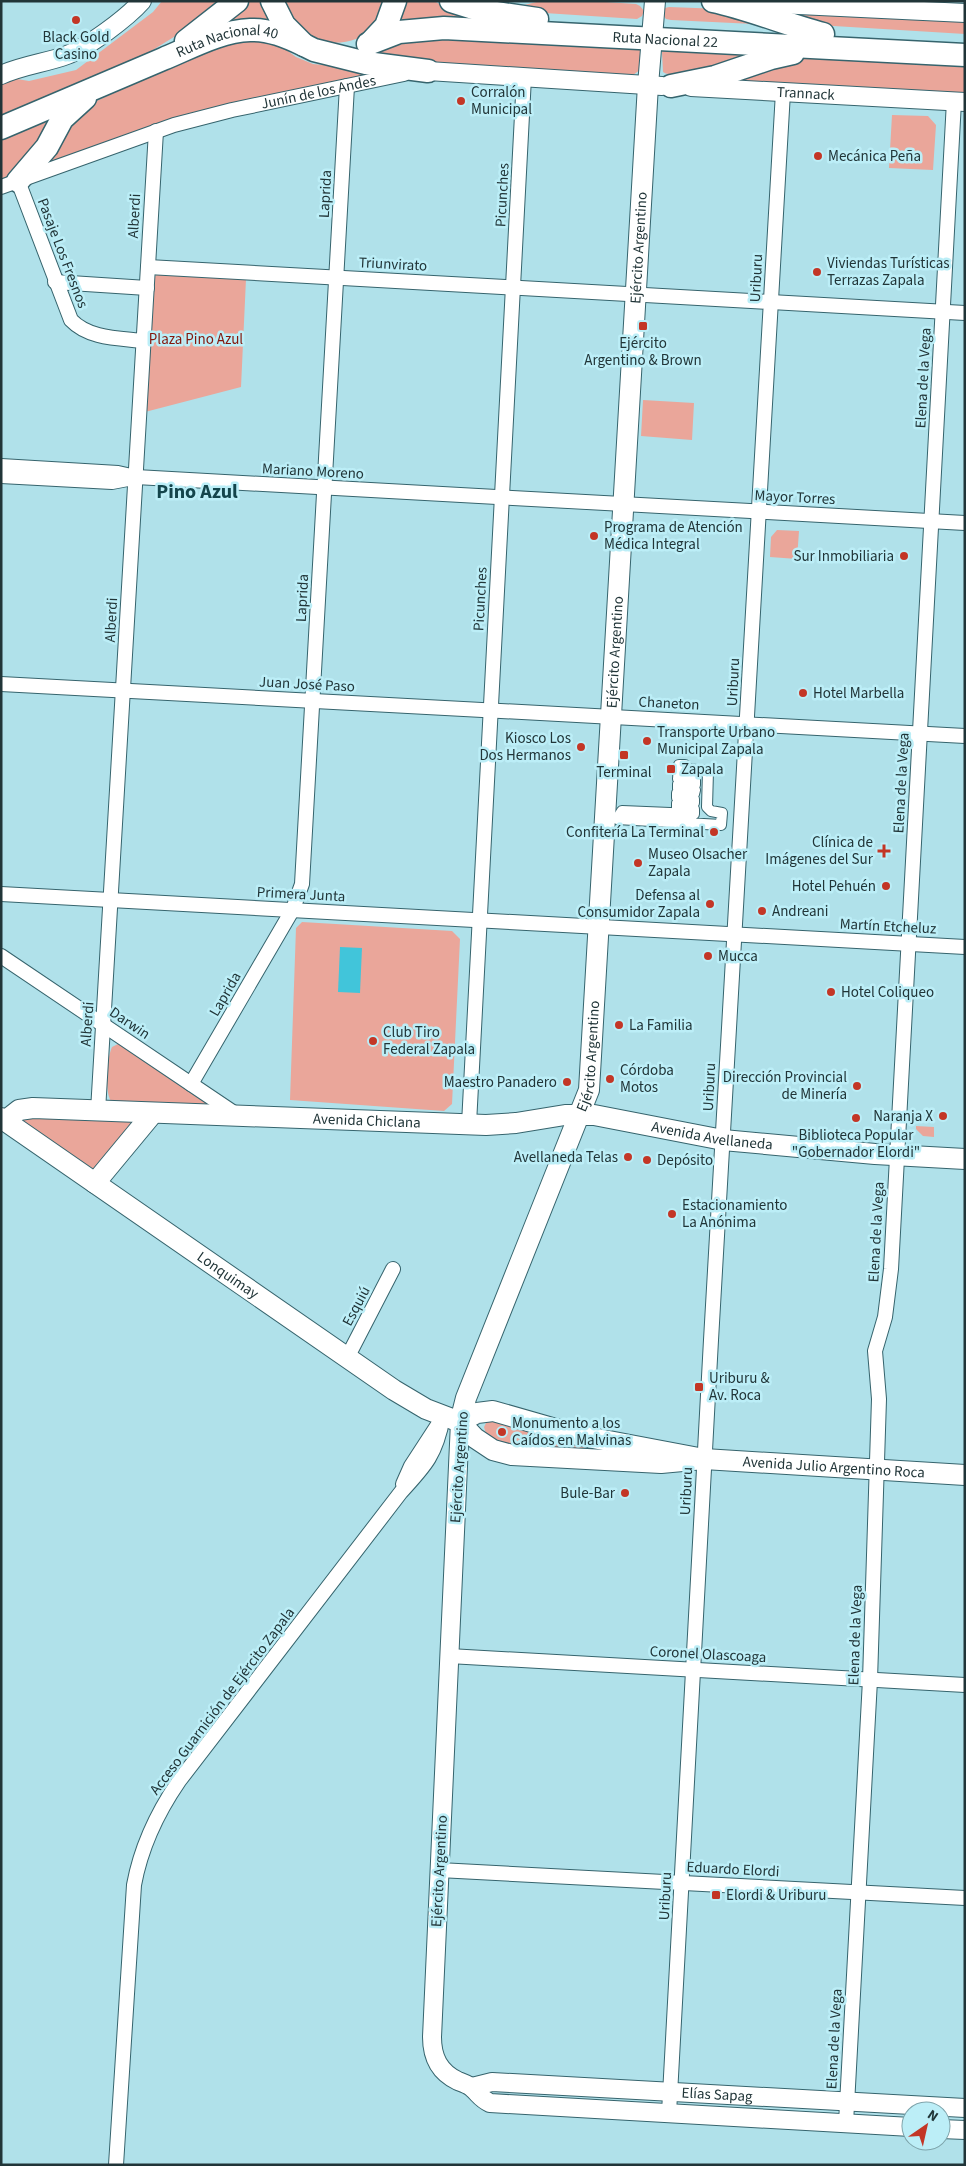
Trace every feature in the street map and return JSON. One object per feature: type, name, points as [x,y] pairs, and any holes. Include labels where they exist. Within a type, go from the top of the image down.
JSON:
[{"type":"main road","name":"Ruta Nacional 40","points":[[150,65],[196,34],[237,1]]},
{"type":"main road","points":[[272,1],[284,25],[304,45]]},
{"type":"main road","points":[[368,44],[386,26],[395,1]]},
{"type":"main road","points":[[460,4],[499,5],[517,1]]},
{"type":"main road","name":"Ejército Argentino","points":[[452,1419],[469,1390],[587,1098],[590,1082],[648,85],[655,1]]},
{"type":"main road","points":[[713,1],[743,8],[827,41]]},
{"type":"main road","name":"Ruta Nacional 22","points":[[460,4],[500,14],[652,32]]},
{"type":"main road","name":"Ruta Nacional 22","points":[[335,54],[357,51],[368,44],[399,32],[444,28],[652,32],[827,41],[965,55]]},
{"type":"main road","name":"Ruta Nacional 40","points":[[1,128],[108,81],[210,40],[250,30],[272,32],[314,50],[375,65],[428,71]]},
{"type":"main road","points":[[671,86],[715,77],[827,41]]},
{"type":"main road","name":"Ruta Nacional 22","points":[[827,41],[965,41]]},
{"type":"main road","points":[[10,184],[47,147],[67,113],[108,81]]},
{"type":"main road","name":"Avenida Chiclana","points":[[3,1120],[14,1112],[25,1108],[470,1124],[500,1124],[580,1114]]},
{"type":"main road","points":[[94,1183],[153,1113]]},
{"type":"main road","name":"Avenida Avellaneda","points":[[580,1114],[722,1140],[897,1156],[965,1160]]},
{"type":"main road","name":"Lonquimay","points":[[3,1120],[402,1395],[452,1419]]},
{"type":"main road","name":"Avenida Julio Argentino Roca","points":[[452,1419],[493,1411],[577,1434],[704,1459],[965,1475]]},
{"type":"main road","name":"Avenida Julio Argentino Roca","points":[[452,1419],[484,1445],[512,1455],[661,1463],[704,1459]]},
{"type":"street","points":[[1,74],[74,52],[124,18],[142,1]]},
{"type":"street","points":[[721,1],[867,5],[965,13]]},
{"type":"street","name":"Junín de los Andes","points":[[10,184],[156,131],[232,110],[411,72],[428,71],[524,76],[648,85]]},
{"type":"street","name":"Picunches","points":[[470,1124],[524,76]]},
{"type":"street","name":"Trannack","points":[[648,85],[960,102]]},
{"type":"street","name":"Laprida","points":[[191,1084],[293,909],[300,893],[303,876],[347,86]]},
{"type":"street","name":"Uriburu","points":[[669,2113],[704,1459],[783,92]]},
{"type":"street","name":"Elena de la Vega","points":[[846,2123],[870,1680],[879,1399],[875,1351],[885,1318],[889,1289],[943,311],[960,102]]},
{"type":"street","name":"Alberdi","points":[[98,1111],[156,131]]},
{"type":"street","name":"Pasaje Los Fresnos","points":[[10,184],[55,282],[67,313],[77,326],[90,333],[144,341]]},
{"type":"street","name":"Triunvirato","points":[[148,266],[965,312]]},
{"type":"street","points":[[55,282],[147,288]]},
{"type":"street","name":"Mariano Moreno","points":[[1,466],[118,473],[136,477],[624,504]]},
{"type":"street","points":[[1,476],[112,482],[136,477]]},
{"type":"street","name":"Mayor Torres","points":[[624,504],[965,523]]},
{"type":"street","name":"Juan José Paso","points":[[1,684],[612,716]]},
{"type":"street","name":"Chaneton","points":[[612,716],[965,736]]},
{"type":"street","points":[[679,765],[685,765],[685,769],[708,771],[707,807],[711,811],[722,813],[721,825],[617,819],[618,813],[624,811],[694,814],[694,809],[676,808],[677,802],[694,803],[694,798],[677,798],[677,793],[694,794],[695,790],[678,788],[678,784],[695,785],[695,780],[678,779],[679,765]]},
{"type":"street","name":"Primera Junta","points":[[1,894],[600,926]]},
{"type":"street","name":"Martín Etcheluz","points":[[600,926],[965,947]]},
{"type":"street","name":"Darwin","points":[[1,956],[240,1117]]},
{"type":"street","name":"Esquiú","points":[[347,1358],[393,1269]]},
{"type":"street","name":"Acceso Guarnición de Ejército Zapala","points":[[116,2165],[133,1893],[137,1868],[147,1838],[161,1809],[179,1781],[401,1492],[419,1463],[437,1444],[452,1419]]},
{"type":"street","name":"Ejército Argentino","points":[[437,2063],[432,2037],[449,1656],[452,1419]]},
{"type":"street","name":"Coronel Olascoaga","points":[[449,1656],[965,1685]]},
{"type":"street","name":"Eduardo Elordi","points":[[440,1870],[965,1898]]},
{"type":"street","name":"Elías Sapag","points":[[437,2063],[450,2076],[472,2087],[480,2098],[490,2103],[901,2126]]},
{"type":"street","name":"Elías Sapag","points":[[472,2087],[492,2082],[965,2108]]},
{"type":"street","points":[[951,2129],[965,2130]]},
{"type":"green space","points":[[162,1],[227,1],[211,14],[127,66],[1,117],[1,82],[11,78],[29,81],[76,70],[153,12]]},
{"type":"green space","points":[[245,1],[264,1],[274,25],[231,27],[226,19]]},
{"type":"green space","points":[[281,1],[386,1],[378,20],[367,33],[358,38],[338,43],[308,37],[297,28]]},
{"type":"green space","points":[[403,1],[434,1],[445,7],[487,22],[399,24]]},
{"type":"green space","points":[[541,1],[591,1],[636,4],[644,11],[642,16],[637,19],[507,9]]},
{"type":"green space","points":[[665,8],[722,9],[776,25],[671,20],[666,19],[663,15]]},
{"type":"green space","points":[[761,9],[965,20],[965,34],[801,24]]},
{"type":"green space","points":[[418,36],[640,48],[640,70],[633,75],[421,65],[368,56]]},
{"type":"green space","points":[[249,37],[281,46],[296,57],[313,64],[383,71],[202,110],[125,135],[35,170],[86,106],[204,50]]},
{"type":"green space","points":[[664,49],[767,53],[697,72],[671,75],[663,72],[662,52]]},
{"type":"green space","points":[[801,57],[965,65],[965,95],[723,81]]},
{"type":"green space","points":[[892,115],[928,116],[936,125],[933,170],[889,168]]},
{"type":"green space","points":[[56,118],[16,175],[1,180],[1,140]]},
{"type":"green space","name":"Plaza Pino Azul","points":[[157,274],[246,279],[241,387],[145,412],[154,278]]},
{"type":"green space","points":[[643,400],[694,403],[692,440],[641,436]]},
{"type":"green space","points":[[777,530],[799,531],[797,559],[770,557],[771,537]]},
{"type":"green space","name":"Club Tiro Federal Zapala","points":[[302,922],[452,931],[460,939],[452,1104],[444,1111],[290,1100],[296,928]]},
{"type":"green space","points":[[122,1044],[207,1100],[210,1105],[112,1102],[109,1098],[107,1084],[108,1067],[112,1047]]},
{"type":"green space","points":[[25,1117],[136,1120],[95,1169],[92,1170],[23,1122]]},
{"type":"green space","points":[[916,1126],[934,1127],[934,1137],[923,1136],[916,1129]]},
{"type":"green space","points":[[489,1417],[649,1452],[515,1450],[487,1437],[484,1427]]},
{"type":"water","points":[[340,947],[362,948],[360,993],[338,992]]},
{"type":"place","name":"Black Gold Casino","points":[[76,20]]},
{"type":"place","name":"Corralón Municipal","points":[[461,101]]},
{"type":"place","name":"Mecánica Peña","points":[[818,156]]},
{"type":"place","name":"Viviendas Turísticas Terrazas Zapala","points":[[817,272]]},
{"type":"place","name":"Ejército Argentino & Brown","points":[[643,326]]},
{"type":"place","name":"Programa de Atención Médica Integral","points":[[594,536]]},
{"type":"place","name":"Sur Inmobiliaria","points":[[904,556]]},
{"type":"place","name":"Hotel Marbella","points":[[803,693]]},
{"type":"place","name":"Transporte Urbano Municipal Zapala","points":[[647,741]]},
{"type":"place","name":"Kiosco Los Dos Hermanos","points":[[581,747]]},
{"type":"place","name":"Terminal","points":[[624,755]]},
{"type":"place","name":"Zapala","points":[[671,769]]},
{"type":"place","name":"Confitería La Terminal","points":[[714,832]]},
{"type":"place","name":"Clínica de Imágenes del Sur","points":[[884,851]]},
{"type":"place","name":"Museo Olsacher Zapala","points":[[638,863]]},
{"type":"place","name":"Hotel Pehuén","points":[[886,886]]},
{"type":"place","name":"Defensa al Consumidor Zapala","points":[[710,904]]},
{"type":"place","name":"Andreani","points":[[762,911]]},
{"type":"place","name":"Mucca","points":[[708,956]]},
{"type":"place","name":"Hotel Coliqueo","points":[[831,992]]},
{"type":"place","name":"La Familia","points":[[619,1025]]},
{"type":"place","name":"Club Tiro Federal Zapala","points":[[373,1041]]},
{"type":"place","name":"Córdoba Motos","points":[[610,1079]]},
{"type":"place","name":"Maestro Panadero","points":[[567,1082]]},
{"type":"place","name":"Dirección Provincial de Minería","points":[[857,1086]]},
{"type":"place","name":"Naranja X","points":[[943,1116]]},
{"type":"place","name":"Biblioteca Popular \"Gobernador Elordi\"","points":[[856,1118]]},
{"type":"place","name":"Avellaneda Telas","points":[[628,1157]]},
{"type":"place","name":"Depósito","points":[[647,1160]]},
{"type":"place","name":"Estacionamiento La Anónima","points":[[672,1214]]},
{"type":"place","name":"Uriburu & Av. Roca","points":[[699,1387]]},
{"type":"place","name":"Monumento a los Caídos en Malvinas","points":[[502,1432]]},
{"type":"place","name":"Bule-Bar","points":[[625,1493]]},
{"type":"place","name":"Elordi & Uriburu","points":[[716,1895]]},
{"type":"district","name":"Pino Azul","points":[[197,491]]}]
